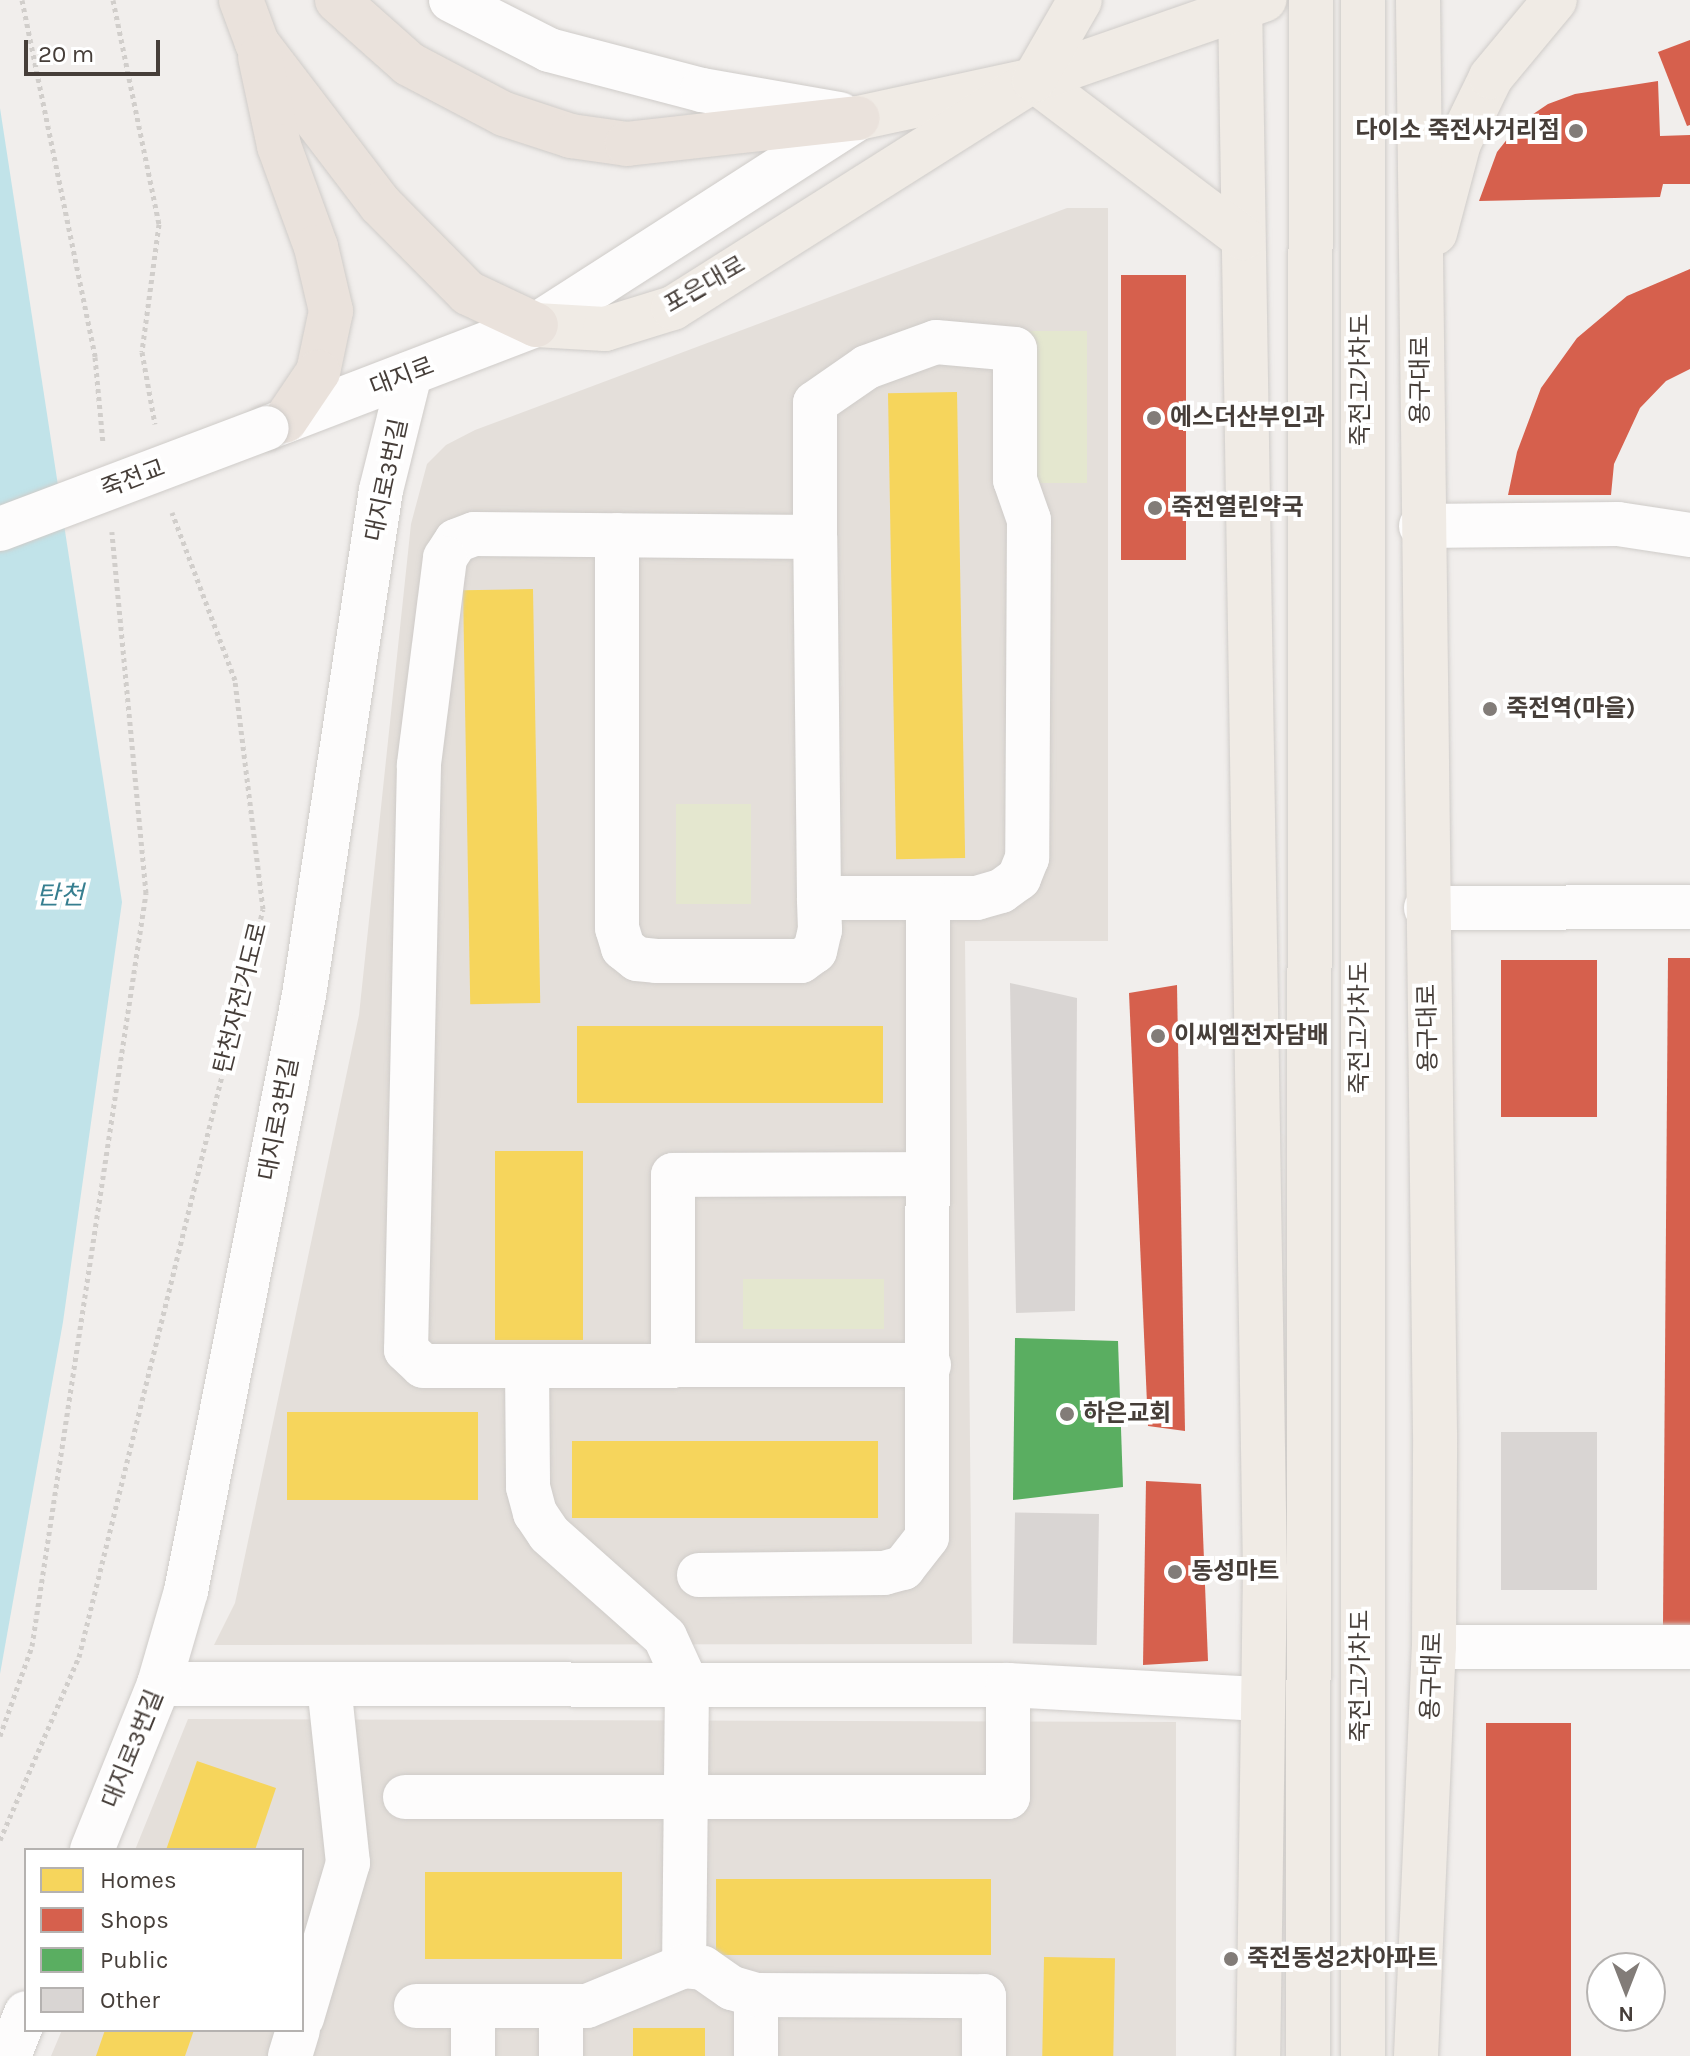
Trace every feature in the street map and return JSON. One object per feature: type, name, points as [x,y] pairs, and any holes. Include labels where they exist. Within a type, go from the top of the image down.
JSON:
[{"type":"highway","name":"포은대로","points":[[241,0],[257,43],[380,204],[468,293],[536,325]]},
{"type":"highway","name":"포은대로","points":[[337,0],[409,64],[504,114],[571,136],[627,144],[858,118]]},
{"type":"highway","points":[[257,43],[279,146],[316,247],[331,311],[318,372],[276,425]]},
{"type":"main road","points":[[1080,0],[1034,80],[1243,238]]},
{"type":"main road","points":[[1308,2056],[1311,0]]},
{"type":"main road","name":"죽전고가차도","points":[[1363,0],[1363,2056]]},
{"type":"main road","name":"용구대로","points":[[1416,2056],[1434,1647],[1418,0]]},
{"type":"main road","points":[[1421,285],[1459,143],[1491,77],[1555,0]]},
{"type":"main road","name":"포은대로","points":[[858,118],[1034,80],[1248,3]]},
{"type":"main road","points":[[1248,3],[1243,238],[1264,1538],[1258,2056]]},
{"type":"main road","name":"포은대로","points":[[536,325],[605,329],[673,308],[1034,80]]},
{"type":"street","points":[[451,0],[549,50],[702,90],[858,118]]},
{"type":"street","name":"대지로","points":[[276,425],[536,325],[858,118]]},
{"type":"street","points":[[617,535],[617,928],[623,948],[637,959],[656,961],[801,961],[815,951],[819,898],[815,403],[867,367],[936,342],[1015,349],[1015,480],[1029,520],[1027,858],[1019,878],[1001,891],[928,899],[819,898]]},
{"type":"street","name":"대지로3번길","points":[[93,1848],[159,1684],[186,1591],[304,995],[381,490],[410,374]]},
{"type":"street","name":"죽전교","points":[[0,529],[276,425]]},
{"type":"street","points":[[1421,526],[1618,524],[1690,535]]},
{"type":"street","points":[[815,537],[474,534],[456,541],[445,558],[419,765],[406,1350],[423,1366],[929,1365]]},
{"type":"street","points":[[699,1575],[884,1573],[903,1568],[927,1537],[928,899]]},
{"type":"street","points":[[1426,908],[1690,907]]},
{"type":"street","points":[[673,1366],[673,1175],[928,1174]]},
{"type":"street","points":[[527,1366],[528,1487],[535,1513],[549,1534],[665,1637],[687,1685],[684,1966]]},
{"type":"street","points":[[1434,1647],[1690,1647]]},
{"type":"street","points":[[159,1684],[1008,1685],[1262,1699]]},
{"type":"street","points":[[405,1797],[1008,1797],[1008,1685]]},
{"type":"street","points":[[304,2011],[348,1863],[329,1686]]},
{"type":"street","points":[[416,2006],[561,2007],[603,2001],[639,1981],[684,1966],[703,1968],[732,1988],[756,1995],[984,1996],[984,2056]]},
{"type":"street","points":[[756,1995],[756,2056]]},
{"type":"street","points":[[473,2006],[473,2056]]},
{"type":"street","points":[[561,2007],[561,2056]]},
{"type":"street","points":[[9,2056],[24,2018]]},
{"type":"street","points":[[290,2056],[297,2032]]},
{"type":"path","points":[[22,0],[95,357],[104,452]]},
{"type":"path","points":[[113,0],[159,224],[142,352],[158,440]]},
{"type":"path","name":"탄천자전거도로","points":[[0,1840],[79,1657],[263,909],[235,680],[169,499]]},
{"type":"path","points":[[0,1736],[32,1646],[146,893],[110,515]]},
{"type":"shaded area","points":[[1067,208],[1108,208],[1108,941],[965,941],[972,1644],[214,1645],[235,1603],[359,1015],[411,524],[427,464],[446,445],[475,430]]},
{"type":"shaded area","points":[[188,1719],[1176,1722],[1176,2056],[51,2056],[61,2032],[304,2032],[304,1848],[136,1848]]},
{"type":"green space","points":[[1025,331],[1087,331],[1087,483],[1025,483]]},
{"type":"green space","points":[[676,804],[751,804],[751,904],[676,904]]},
{"type":"green space","points":[[743,1279],[884,1279],[884,1329],[743,1329]]},
{"type":"water","name":"탄천","points":[[0,108],[122,902],[63,1322],[0,1674]]},
{"type":"building: Homes","points":[[957,392],[965,858],[896,859],[888,393]]},
{"type":"building: Homes","points":[[533,589],[540,1003],[470,1004],[463,590]]},
{"type":"building: Homes","points":[[577,1026],[883,1026],[883,1103],[577,1103]]},
{"type":"building: Homes","points":[[495,1151],[583,1151],[583,1340],[495,1340]]},
{"type":"building: Homes","points":[[287,1412],[478,1412],[478,1500],[287,1500]]},
{"type":"building: Homes","points":[[572,1441],[878,1441],[878,1518],[572,1518]]},
{"type":"building: Homes","points":[[197,1761],[276,1788],[256,1848],[167,1848]]},
{"type":"building: Homes","points":[[425,1872],[622,1872],[622,1959],[425,1959]]},
{"type":"building: Homes","points":[[716,1879],[991,1879],[991,1955],[716,1955]]},
{"type":"building: Homes","points":[[1044,1957],[1115,1958],[1113,2056],[1042,2056]]},
{"type":"building: Homes","points":[[633,2028],[705,2028],[705,2056],[633,2056]]},
{"type":"building: Homes","points":[[104,2032],[193,2032],[185,2056],[96,2056]]},
{"type":"building: Shops","points":[[1690,40],[1690,125],[1687,126],[1658,52]]},
{"type":"building: Shops","points":[[1658,81],[1660,136],[1690,135],[1690,184],[1663,184],[1660,197],[1479,201],[1497,152],[1520,123],[1548,104],[1575,94]]},
{"type":"building: Shops","points":[[1690,269],[1690,369],[1666,381],[1640,408],[1614,464],[1611,495],[1508,495],[1517,452],[1541,388],[1577,338],[1627,296]]},
{"type":"building: Shops","name":"에스더산부인과","points":[[1121,275],[1186,275],[1186,560],[1121,560]]},
{"type":"building: Shops","points":[[1668,958],[1690,958],[1690,1625],[1663,1625]]},
{"type":"building: Shops","points":[[1501,960],[1597,960],[1597,1117],[1501,1117]]},
{"type":"building: Shops","points":[[1177,985],[1185,1431],[1148,1426],[1129,993]]},
{"type":"building: Shops","name":"동성마트","points":[[1146,1481],[1201,1484],[1208,1661],[1143,1665]]},
{"type":"building: Shops","points":[[1486,1723],[1571,1723],[1571,2056],[1486,2056]]},
{"type":"building: Public","name":"하은교회","points":[[1015,1338],[1118,1341],[1123,1487],[1013,1500]]},
{"type":"building: Other","points":[[1010,983],[1077,998],[1075,1311],[1016,1313]]},
{"type":"building: Other","points":[[1501,1432],[1597,1432],[1597,1590],[1501,1590]]},
{"type":"building: Other","points":[[1015,1513],[1099,1514],[1097,1645],[1013,1644]]},
{"type":"place","name":"다이소 죽전사거리점","points":[[1576,131]]},
{"type":"place","name":"에스더산부인과","points":[[1154,418]]},
{"type":"place","name":"죽전열린약국","points":[[1155,508]]},
{"type":"place","name":"죽전역(마을)","points":[[1490,709]]},
{"type":"place","name":"이씨엠전자담배","points":[[1158,1036]]},
{"type":"place","name":"하은교회","points":[[1067,1414]]},
{"type":"place","name":"동성마트","points":[[1175,1572]]},
{"type":"place","name":"죽전동성2차아파트","points":[[1231,1959]]}]
